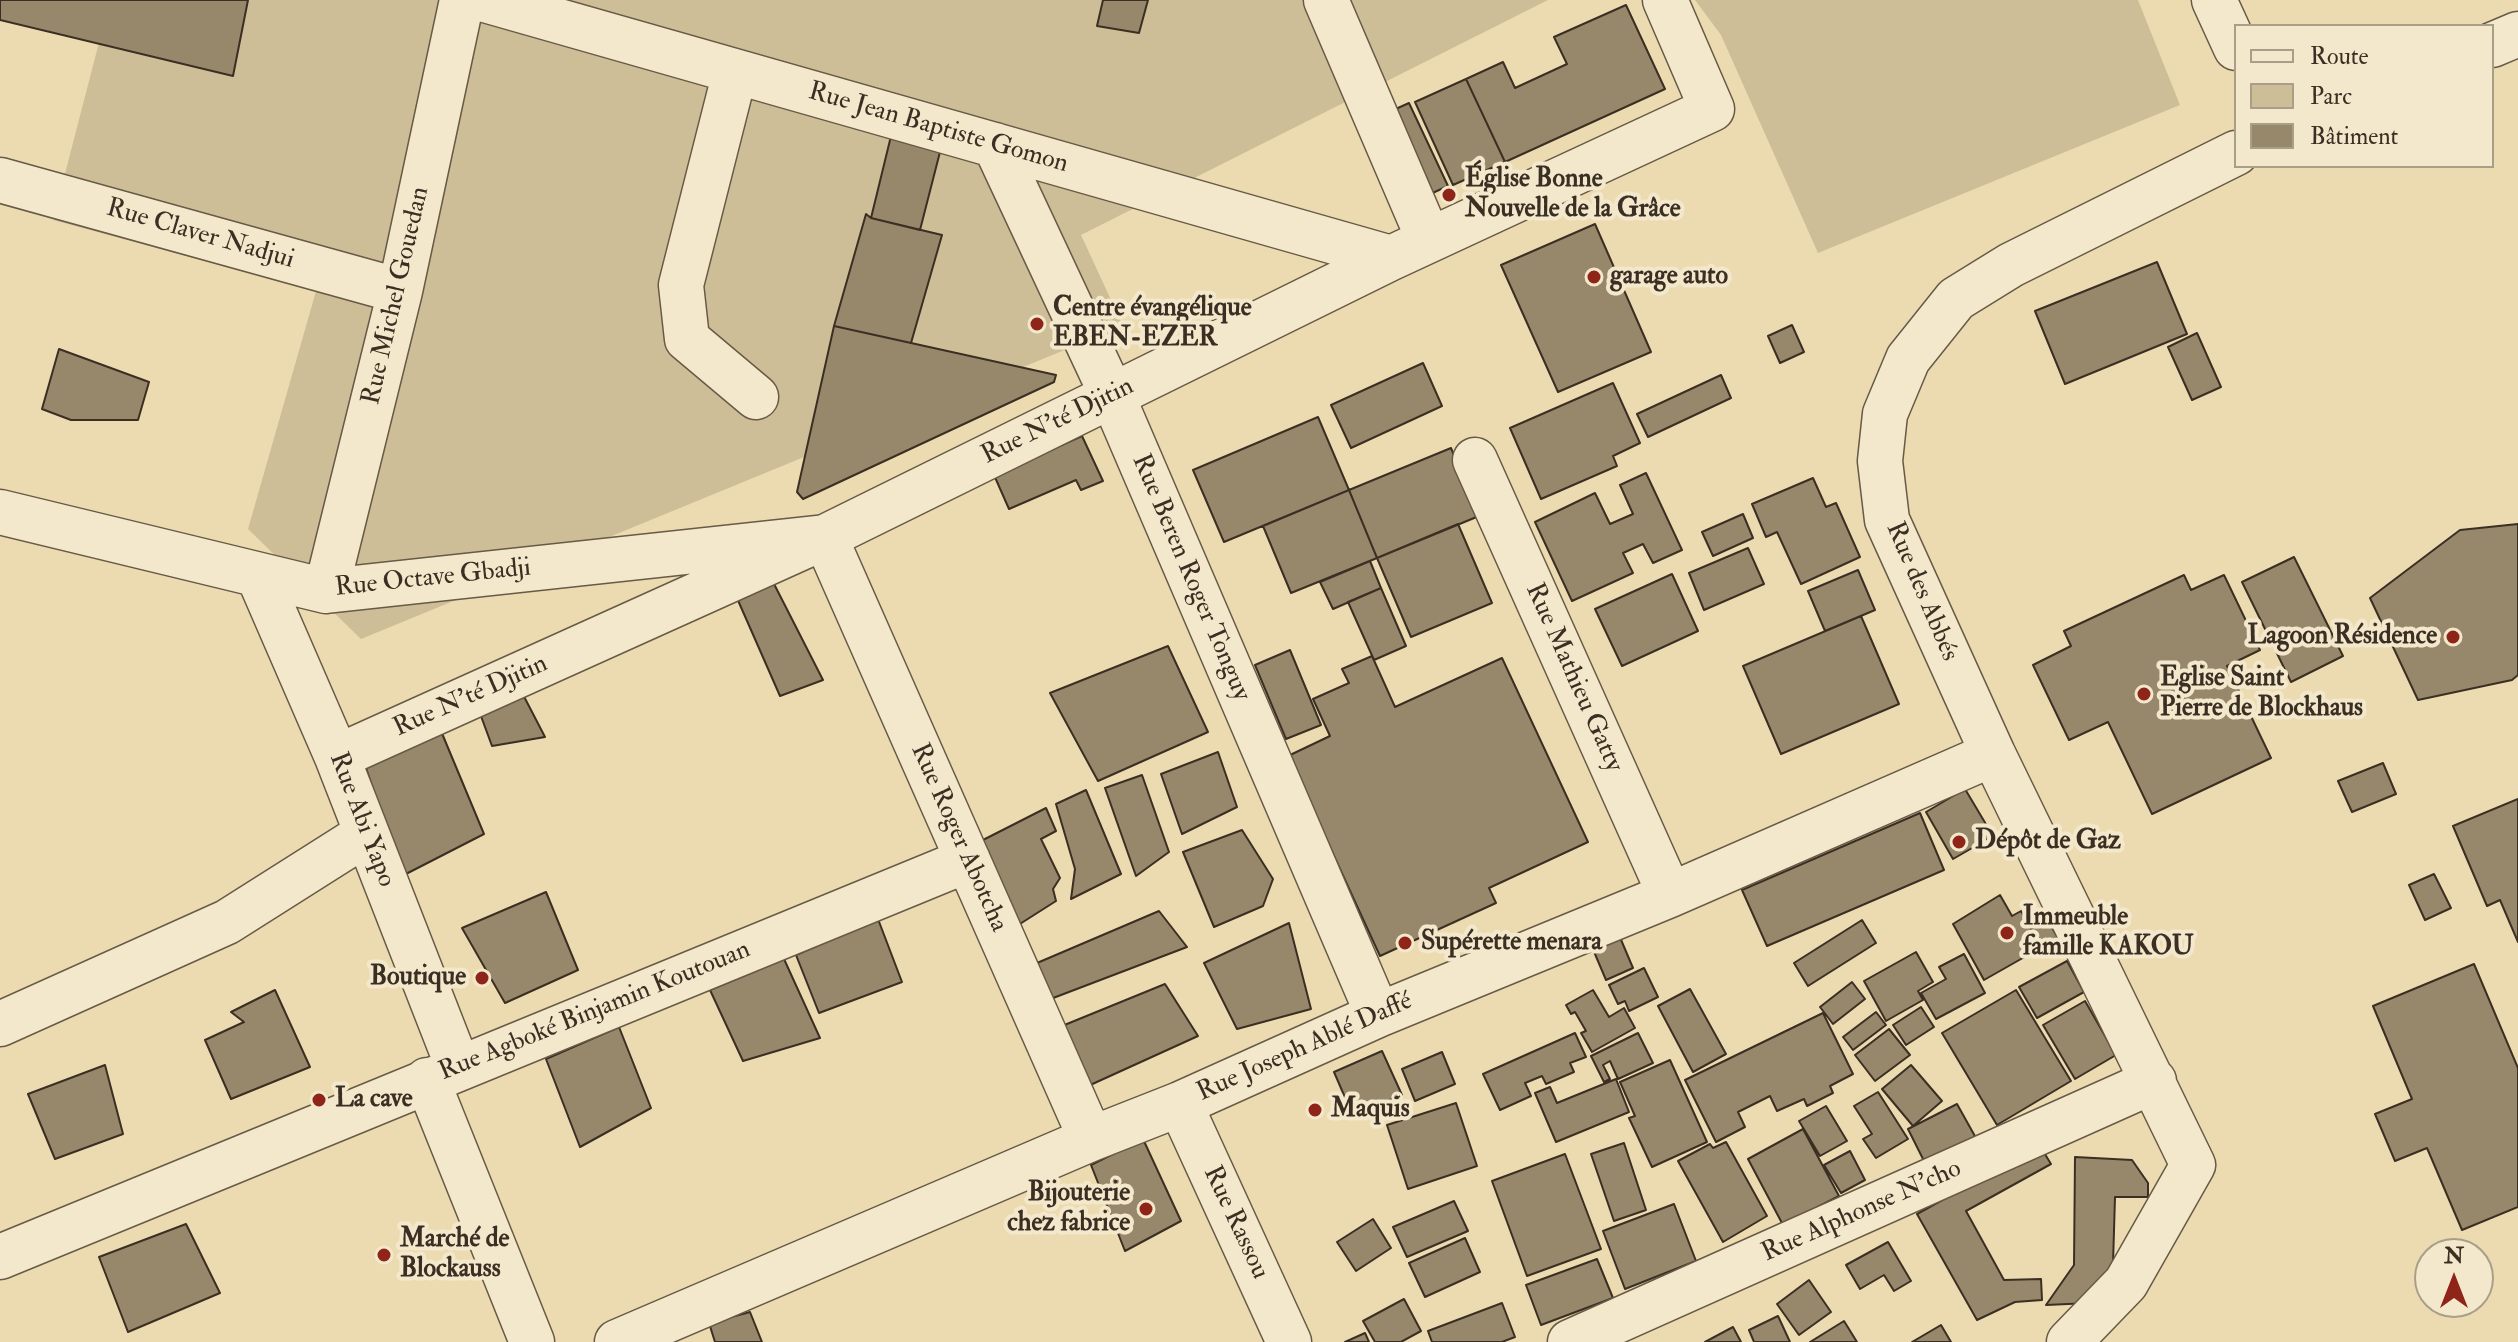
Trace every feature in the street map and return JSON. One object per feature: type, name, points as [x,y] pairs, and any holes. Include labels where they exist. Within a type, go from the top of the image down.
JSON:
[{"type":"street","name":"Rue Michel Gouedan","points":[[326,591],[400,291],[462,0]]},
{"type":"street","name":"Rue Jean Baptiste Gomon","points":[[485,0],[995,145],[1410,249]]},
{"type":"street","points":[[1326,0],[1410,249]]},
{"type":"street","name":"Rue N'té Djitin","points":[[337,757],[825,537],[1410,249],[1712,109],[1665,0]]},
{"type":"street","points":[[2214,0],[2234,44]]},
{"type":"street","points":[[2494,44],[2518,34]]},
{"type":"street","points":[[735,72],[681,285],[687,339],[756,397]]},
{"type":"street","name":"Rue Beren Roger Tonguy","points":[[995,145],[1112,395],[1378,1015]]},
{"type":"street","name":"Rue des Abbés","points":[[2069,1342],[2126,1283],[2193,1165],[1993,754],[1887,520],[1880,461],[1885,414],[1908,359],[1956,299],[2011,265],[2234,154]]},
{"type":"street","name":"Rue Claver Nadjui","points":[[0,180],[400,291]]},
{"type":"street","name":"Rue Mathieu Gatty","points":[[1475,460],[1670,895]]},
{"type":"street","name":"Rue Octave Gbadji","points":[[1,521],[326,591],[825,537]]},
{"type":"street","name":"Rue Roger Abotcha","points":[[825,537],[1091,1139]]},
{"type":"street","name":"Rue Abi Yapo","points":[[258,575],[337,757],[366,834],[532,1342]]},
{"type":"street","name":"Rue Joseph Ablé Daffé","points":[[617,1342],[1091,1139],[1180,1104],[1378,1015],[1670,895],[1993,754]]},
{"type":"street","points":[[0,1024],[227,922],[366,834]]},
{"type":"street","name":"Rue Agboké Binjamin Koutouan","points":[[0,1257],[968,860]]},
{"type":"street","name":"Rue Alphonse N'cho","points":[[1570,1342],[2154,1081]]},
{"type":"street","name":"Rue Rassou","points":[[1180,1104],[1289,1342]]},
{"type":"green space","points":[[110,0],[1548,0],[1081,235],[1123,326],[361,639],[248,529],[316,291],[53,220]]},
{"type":"green space","points":[[1695,0],[2138,0],[2180,105],[1818,253],[1721,35]]},
{"type":"building","points":[[0,0],[248,0],[233,76],[0,20]]},
{"type":"building","points":[[1103,0],[1148,0],[1139,33],[1097,26]]},
{"type":"building","points":[[1626,5],[1665,89],[1505,162],[1466,79],[1503,62],[1515,88],[1567,64],[1554,37]]},
{"type":"building","points":[[1466,79],[1505,162],[1453,185],[1415,102]]},
{"type":"building","points":[[1409,103],[1448,186],[1428,195],[1389,112]]},
{"type":"building","points":[[891,136],[941,148],[920,230],[871,218]]},
{"type":"building","points":[[866,214],[871,218],[942,235],[911,343],[834,326]]},
{"type":"building","points":[[1595,224],[1651,352],[1558,392],[1501,265]]},
{"type":"building","points":[[2157,262],[2187,334],[2065,384],[2035,311]]},
{"type":"building","points":[[1792,325],[1804,352],[1780,363],[1768,336]]},
{"type":"building","points":[[834,326],[1056,375],[1054,382],[803,499],[797,492]]},
{"type":"building","points":[[2197,333],[2221,387],[2192,400],[2168,347]]},
{"type":"building","points":[[59,349],[149,382],[138,420],[71,420],[42,409]]},
{"type":"building","points":[[1423,363],[1442,406],[1351,448],[1331,405]]},
{"type":"building","points":[[1721,375],[1731,398],[1648,437],[1637,414]]},
{"type":"building","points":[[1613,383],[1640,443],[1613,456],[1617,466],[1541,499],[1510,428]]},
{"type":"building","points":[[1318,417],[1349,490],[1224,542],[1193,470]]},
{"type":"building","points":[[1082,436],[1103,481],[1081,490],[1076,480],[1009,509],[994,475]]},
{"type":"building","points":[[1451,448],[1479,516],[1377,558],[1349,490]]},
{"type":"building","points":[[1646,473],[1682,550],[1653,563],[1643,544],[1623,553],[1633,573],[1572,601],[1535,522],[1595,493],[1610,524],[1633,514],[1620,485]]},
{"type":"building","points":[[1813,478],[1826,507],[1836,503],[1860,557],[1801,584],[1777,532],[1766,537],[1752,504]]},
{"type":"building","points":[[1349,490],[1377,558],[1291,593],[1263,526]]},
{"type":"building","points":[[1743,514],[1753,538],[1713,556],[1702,532]]},
{"type":"building","points":[[1458,524],[1492,603],[1411,637],[1377,558]]},
{"type":"building","name":"Lagoon Résidence","points":[[2518,524],[2518,675],[2512,680],[2418,700],[2370,598],[2460,530]]},
{"type":"building","points":[[1748,548],[1764,584],[1704,610],[1689,573]]},
{"type":"building","points":[[2294,557],[2343,656],[2291,682],[2242,582]]},
{"type":"building","points":[[1370,561],[1381,588],[1333,609],[1320,582]]},
{"type":"building","points":[[1858,570],[1875,610],[1825,631],[1808,591]]},
{"type":"building","points":[[1672,574],[1698,631],[1622,666],[1595,609]]},
{"type":"building","name":"Eglise Saint Pierre de Blockhaus","points":[[2184,575],[2191,590],[2224,575],[2260,650],[2227,666],[2271,758],[2152,814],[2108,722],[2069,740],[2033,665],[2071,646],[2064,631]]},
{"type":"building","points":[[771,578],[823,680],[780,696],[733,589]]},
{"type":"building","points":[[1381,588],[1406,646],[1374,660],[1348,602]]},
{"type":"building","points":[[1861,616],[1899,704],[1781,754],[1743,666]]},
{"type":"building","points":[[1168,646],[1208,732],[1098,781],[1050,693]]},
{"type":"building","points":[[1290,650],[1321,725],[1286,739],[1255,665]]},
{"type":"building","points":[[1372,656],[1395,707],[1502,658],[1588,842],[1489,888],[1496,903],[1380,956],[1288,756],[1330,736],[1313,699],[1349,683],[1342,669]]},
{"type":"building","points":[[517,683],[545,737],[492,746],[478,708]]},
{"type":"building","points":[[441,731],[484,834],[402,876],[364,762]]},
{"type":"building","points":[[1218,752],[1237,807],[1182,834],[1161,774]]},
{"type":"building","points":[[2383,763],[2396,794],[2352,812],[2338,781]]},
{"type":"building","points":[[1142,775],[1169,852],[1136,876],[1105,788]]},
{"type":"building","points":[[1965,789],[1993,836],[1953,859],[1926,812]]},
{"type":"building","points":[[1086,790],[1121,874],[1071,899],[1075,869],[1056,804]]},
{"type":"building","points":[[2518,799],[2518,942],[2500,900],[2487,906],[2453,826]]},
{"type":"building","points":[[1046,808],[1056,831],[1041,839],[1060,878],[1053,889],[1056,901],[1012,929],[983,840]]},
{"type":"building","points":[[1920,813],[1944,870],[1767,946],[1742,890]]},
{"type":"building","points":[[1242,830],[1273,879],[1263,906],[1214,927],[1183,852]]},
{"type":"building","points":[[2434,874],[2451,908],[2425,920],[2409,885]]},
{"type":"building","points":[[546,892],[578,970],[505,1003],[462,928]]},
{"type":"building","name":"Immeuble famille KAKOU","points":[[2000,895],[2012,916],[2021,911],[2031,929],[2047,919],[2058,938],[1984,980],[1953,924]]},
{"type":"building","points":[[1159,911],[1187,947],[1040,1003],[1030,966]]},
{"type":"building","points":[[878,919],[902,982],[819,1013],[796,955]]},
{"type":"building","points":[[1862,920],[1876,943],[1808,986],[1794,963]]},
{"type":"building","points":[[1289,923],[1311,1009],[1237,1029],[1204,963]]},
{"type":"building","points":[[1619,935],[1633,968],[1606,980],[1592,947]]},
{"type":"building","points":[[1916,952],[1933,982],[1918,991],[1923,1000],[1886,1021],[1864,981]]},
{"type":"building","points":[[1964,954],[1985,993],[1936,1019],[1921,993],[1946,979],[1939,967]]},
{"type":"building","points":[[784,959],[820,1038],[743,1061],[710,990]]},
{"type":"building","points":[[2067,961],[2084,992],[2037,1018],[2019,987]]},
{"type":"building","points":[[2474,964],[2518,1068],[2518,1207],[2462,1230],[2427,1148],[2395,1161],[2375,1114],[2412,1099],[2373,1006]]},
{"type":"building","points":[[1644,968],[1658,997],[1629,1011],[1625,1001],[1618,1004],[1609,985]]},
{"type":"building","points":[[1852,982],[1865,999],[1833,1024],[1820,1007]]},
{"type":"building","points":[[1165,984],[1198,1036],[1088,1086],[1062,1026]]},
{"type":"building","points":[[1690,989],[1726,1054],[1693,1072],[1658,1006]]},
{"type":"building","points":[[275,990],[310,1067],[231,1099],[205,1040],[244,1022],[231,1012]]},
{"type":"building","points":[[1593,990],[1609,1017],[1624,1008],[1635,1028],[1592,1052],[1581,1033],[1586,1031],[1575,1012],[1571,1014],[1566,1005]]},
{"type":"building","points":[[2016,990],[2071,1081],[1997,1125],[1942,1033]]},
{"type":"building","points":[[2085,1001],[2116,1055],[2075,1079],[2043,1025]]},
{"type":"building","points":[[1921,1007],[1934,1027],[1906,1045],[1893,1025]]},
{"type":"building","points":[[1876,1012],[1886,1025],[1853,1050],[1843,1037]]},
{"type":"building","points":[[1823,1013],[1853,1074],[1830,1086],[1833,1093],[1807,1106],[1804,1099],[1777,1111],[1770,1096],[1738,1112],[1745,1127],[1716,1142],[1685,1080]]},
{"type":"building","points":[[619,1027],[651,1108],[580,1147],[546,1059]]},
{"type":"building","points":[[1889,1029],[1910,1055],[1875,1081],[1855,1055]]},
{"type":"building","points":[[1575,1033],[1586,1057],[1570,1063],[1574,1072],[1546,1084],[1542,1076],[1525,1083],[1531,1096],[1500,1110],[1483,1074]]},
{"type":"building","points":[[1638,1033],[1653,1063],[1618,1079],[1610,1061],[1603,1065],[1610,1079],[1604,1082],[1591,1056]]},
{"type":"building","points":[[1382,1051],[1402,1095],[1353,1116],[1334,1072]]},
{"type":"building","points":[[1442,1052],[1455,1084],[1415,1101],[1402,1069]]},
{"type":"building","points":[[1670,1060],[1707,1142],[1652,1167],[1629,1118],[1635,1116],[1620,1082]]},
{"type":"building","points":[[105,1065],[123,1134],[55,1159],[28,1094]]},
{"type":"building","points":[[1911,1065],[1942,1101],[1913,1126],[1882,1089]]},
{"type":"building","points":[[1616,1079],[1629,1112],[1556,1142],[1535,1093],[1550,1087],[1557,1103]]},
{"type":"building","points":[[1878,1092],[1908,1139],[1876,1158],[1863,1139],[1872,1134],[1854,1106]]},
{"type":"building","points":[[1456,1103],[1477,1166],[1408,1189],[1387,1125]]},
{"type":"building","points":[[1957,1104],[1976,1138],[1926,1165],[1908,1129]]},
{"type":"building","points":[[1826,1106],[1847,1141],[1820,1156],[1799,1121]]},
{"type":"building","points":[[1803,1129],[1839,1196],[1783,1225],[1748,1159]]},
{"type":"building","points":[[1143,1139],[1181,1221],[1125,1251],[1091,1165]]},
{"type":"building","points":[[1726,1142],[1767,1216],[1723,1242],[1678,1161],[1710,1144],[1713,1148]]},
{"type":"building","points":[[1624,1143],[1646,1210],[1614,1221],[1591,1154]]},
{"type":"building","points":[[2040,1146],[2051,1164],[1966,1211],[2004,1280],[2041,1279],[2042,1300],[2015,1302],[1977,1320],[1917,1214]]},
{"type":"building","points":[[1850,1151],[1865,1180],[1841,1193],[1824,1165]]},
{"type":"building","points":[[1565,1154],[1601,1249],[1527,1276],[1492,1181]]},
{"type":"building","points":[[2075,1157],[2132,1160],[2148,1183],[2148,1197],[2115,1197],[2113,1264],[2090,1303],[2046,1305],[2074,1265]]},
{"type":"building","points":[[1454,1201],[1468,1231],[1407,1257],[1393,1227]]},
{"type":"building","points":[[1674,1204],[1696,1261],[1625,1289],[1603,1231]]},
{"type":"building","points":[[1373,1219],[1391,1248],[1356,1271],[1337,1242]]},
{"type":"building","points":[[186,1224],[220,1293],[128,1332],[99,1257]]},
{"type":"building","points":[[1465,1238],[1480,1272],[1425,1297],[1409,1263]]},
{"type":"building","points":[[1888,1242],[1911,1281],[1894,1291],[1884,1275],[1860,1289],[1846,1265]]},
{"type":"building","points":[[1597,1259],[1613,1298],[1541,1325],[1526,1285]]},
{"type":"building","points":[[1809,1280],[1831,1312],[1799,1335],[1777,1304]]},
{"type":"building","points":[[1404,1299],[1421,1331],[1401,1342],[1375,1342],[1363,1321]]},
{"type":"building","points":[[1502,1303],[1515,1337],[1502,1342],[1432,1342],[1428,1331]]},
{"type":"building","points":[[750,1312],[762,1342],[715,1342],[709,1323]]},
{"type":"building","points":[[1778,1316],[1790,1342],[1754,1342],[1749,1330]]},
{"type":"building","points":[[1844,1321],[1857,1342],[1810,1342]]},
{"type":"building","points":[[1941,1325],[1951,1342],[1912,1342]]},
{"type":"building","points":[[1733,1327],[1741,1342],[1705,1342]]},
{"type":"building","points":[[1365,1333],[1369,1342],[1345,1342]]},
{"type":"place","name":"Église Bonne Nouvelle de la Grâce","points":[[1449,195]]},
{"type":"place","name":"garage auto","points":[[1594,277]]},
{"type":"place","name":"Centre évangélique EBEN-EZER","points":[[1037,324]]},
{"type":"place","name":"Lagoon Résidence","points":[[2453,637]]},
{"type":"place","name":"Eglise Saint Pierre de Blockhaus","points":[[2144,694]]},
{"type":"place","name":"Dépôt de Gaz","points":[[1959,842]]},
{"type":"place","name":"Immeuble famille KAKOU","points":[[2007,933]]},
{"type":"place","name":"Supérette menara","points":[[1405,943]]},
{"type":"place","name":"Boutique","points":[[482,978]]},
{"type":"place","name":"La cave","points":[[319,1100]]},
{"type":"place","name":"Maquis","points":[[1315,1110]]},
{"type":"place","name":"Bijouterie chez fabrice","points":[[1146,1209]]},
{"type":"place","name":"Marché de Blockauss","points":[[384,1255]]}]
